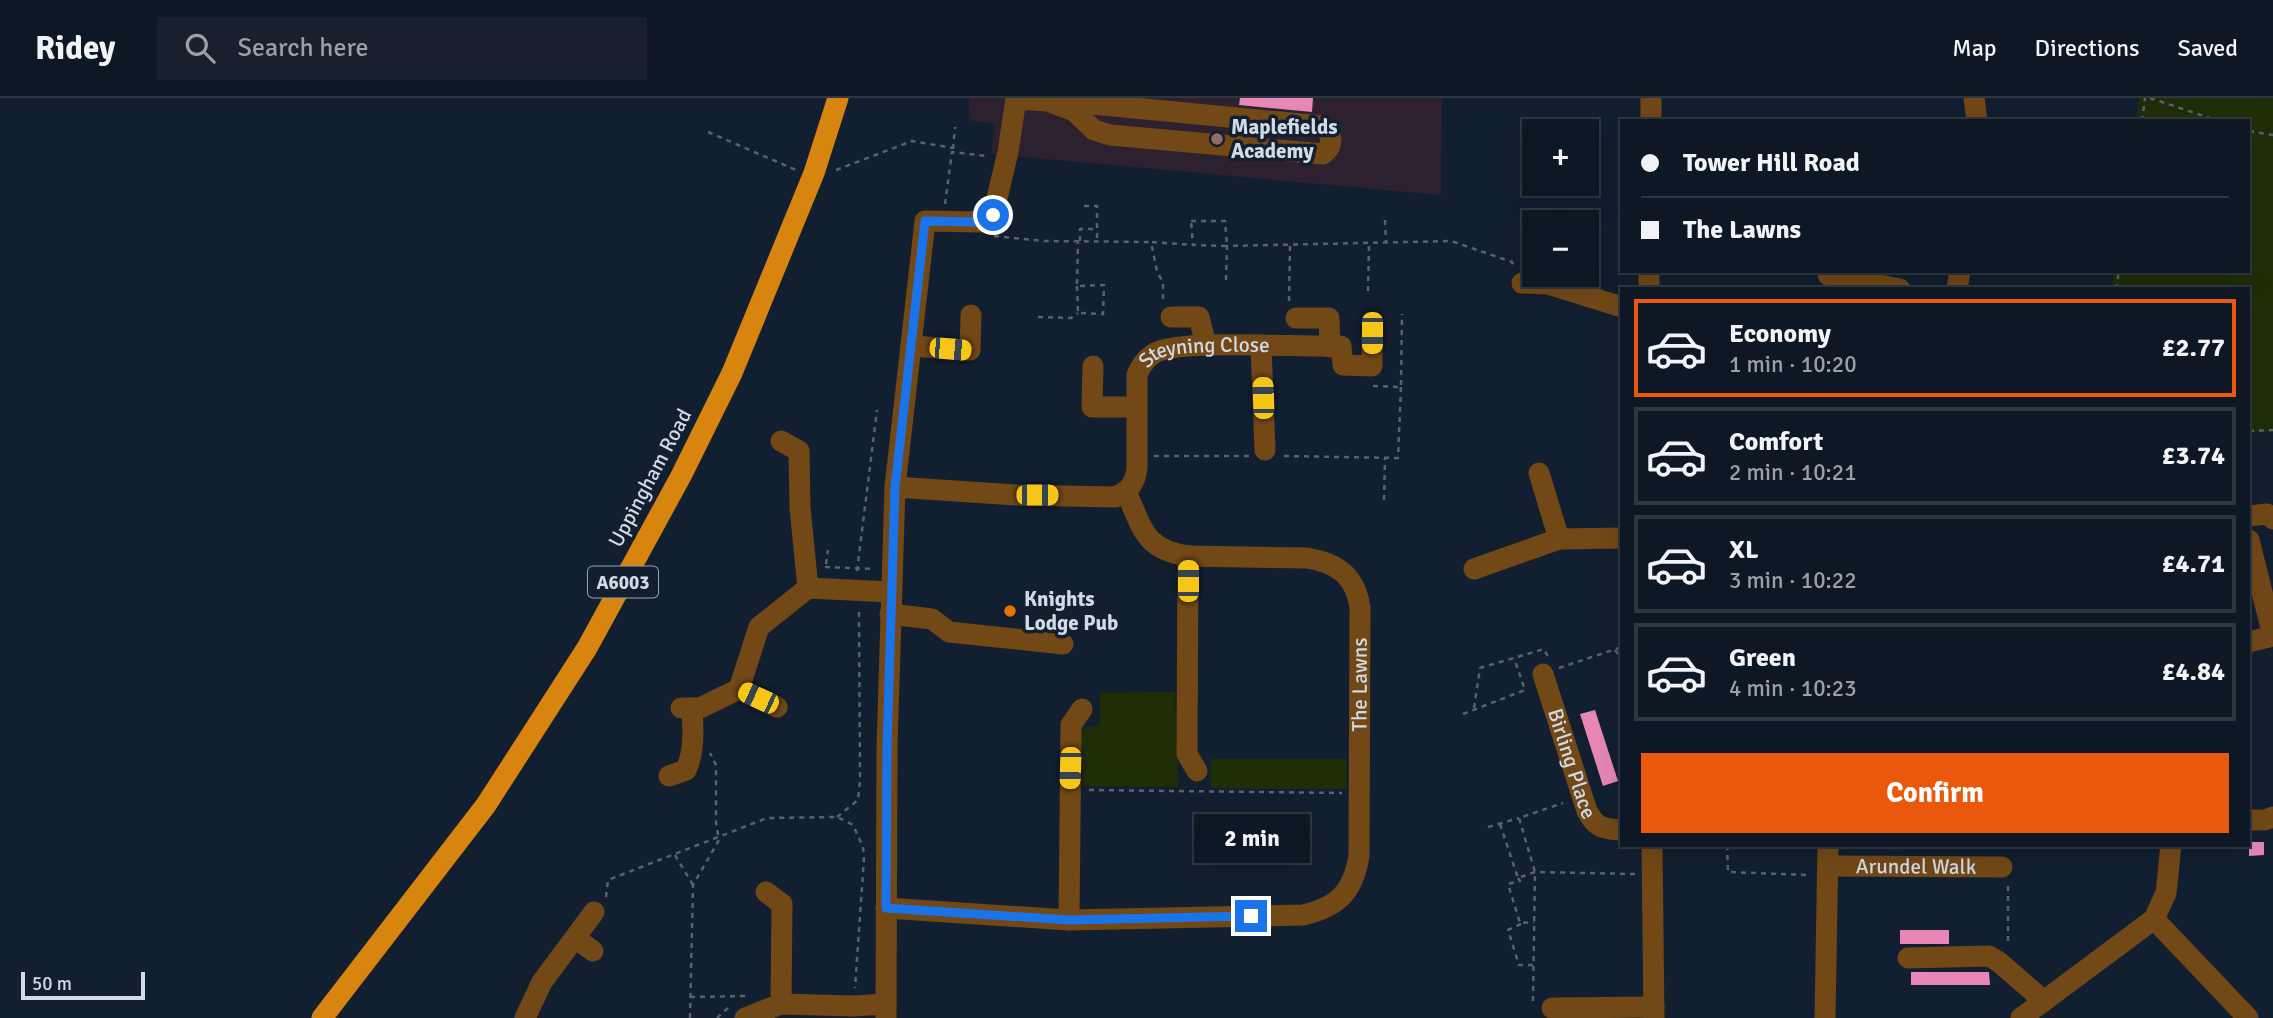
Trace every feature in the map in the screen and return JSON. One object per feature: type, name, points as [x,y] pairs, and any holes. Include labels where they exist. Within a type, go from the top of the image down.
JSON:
[{"type":"highway","name":"Uppingham Road","points":[[322,1018],[486,806],[587,648],[681,476],[732,373],[813,175],[838,98]]},
{"type":"street","points":[[1651,98],[1651,119]]},
{"type":"street","points":[[1974,98],[1977,119]]},
{"type":"street","points":[[745,1018],[781,1004],[853,1006],[886,1011],[890,614],[895,487],[925,221],[980,222],[993,215],[1008,152],[1016,99],[1082,103],[1322,126],[1328,130],[1332,140],[1324,154],[1110,135],[1094,130],[1074,111],[1047,101]]},
{"type":"street","points":[[1828,275],[1890,287]]},
{"type":"street","points":[[1558,287],[1620,306]]},
{"type":"street","points":[[1167,311],[1199,317],[1206,345]]},
{"type":"street","points":[[1292,312],[1329,318],[1343,365],[1372,366],[1372,333]]},
{"type":"street","points":[[911,346],[970,350],[971,315]]},
{"type":"street","name":"Steyning Close","points":[[1126,492],[1135,482],[1137,375],[1153,353],[1165,349],[1206,345],[1336,346]]},
{"type":"street","points":[[1261,346],[1265,454]]},
{"type":"street","points":[[1093,366],[1092,407],[1136,407]]},
{"type":"street","points":[[781,441],[799,451],[800,508],[816,567],[808,588]]},
{"type":"street","points":[[1539,473],[1559,539]]},
{"type":"street","points":[[895,487],[1016,495],[1115,497],[1126,492]]},
{"type":"street","name":"The Lawns","points":[[886,908],[1069,920],[1303,915],[1322,911],[1337,902],[1350,886],[1356,873],[1359,793],[1360,607],[1356,589],[1337,567],[1325,561],[1307,558],[1171,554],[1156,546],[1144,533],[1126,492]]},
{"type":"street","points":[[2250,516],[2267,514],[2273,519]]},
{"type":"street","points":[[1474,569],[1559,539],[1620,538]]},
{"type":"street","points":[[2250,544],[2273,636],[2250,642]]},
{"type":"street","points":[[1188,556],[1187,754],[1197,771]]},
{"type":"street","points":[[669,776],[686,770],[693,748],[687,708],[700,708],[739,689],[759,627],[808,588],[857,580],[891,592]]},
{"type":"street","points":[[890,614],[932,619],[949,632],[1063,644]]},
{"type":"street","name":"Birling Place","points":[[1549,672],[1582,797],[1593,822],[1605,829],[1620,830]]},
{"type":"street","points":[[739,689],[777,707]]},
{"type":"street","points":[[1069,920],[1071,725],[1083,709]]},
{"type":"street","points":[[2250,820],[2273,817]]},
{"type":"street","points":[[1542,1008],[1654,1012],[1652,847]]},
{"type":"street","points":[[2021,1018],[2154,919],[2166,893],[2171,847]]},
{"type":"street","points":[[1825,1018],[1828,863]]},
{"type":"street","name":"Arundel Walk","points":[[1828,863],[2002,867]]},
{"type":"street","points":[[781,898],[781,1004]]},
{"type":"street","points":[[525,1018],[542,982],[593,912]]},
{"type":"street","points":[[2154,919],[2248,1018]]},
{"type":"street","points":[[575,938],[593,951]]},
{"type":"street","points":[[1908,958],[1989,956],[2044,1001]]},
{"type":"path","points":[[2143,119],[2148,98],[2212,119]]},
{"type":"path","points":[[942,221],[955,127]]},
{"type":"path","points":[[2250,131],[2273,135]]},
{"type":"path","points":[[708,132],[813,175],[822,176],[912,141],[996,158],[1008,152]]},
{"type":"path","points":[[1084,206],[1097,206],[1097,242]]},
{"type":"path","points":[[1385,220],[1386,243]]},
{"type":"path","points":[[1194,245],[1191,221],[1224,221],[1227,246],[1226,280]]},
{"type":"path","points":[[968,222],[970,234],[1044,241],[1227,246],[1451,242],[1511,262],[1522,283]]},
{"type":"path","points":[[1078,313],[1080,229],[1097,229]]},
{"type":"path","points":[[1151,242],[1157,271],[1163,283],[1167,311]]},
{"type":"path","points":[[1368,291],[1370,243]]},
{"type":"path","points":[[1290,245],[1292,312]]},
{"type":"path","points":[[1038,317],[1072,318],[1078,313],[1102,314],[1104,285],[1077,286]]},
{"type":"path","points":[[1137,456],[1265,454],[1398,458],[1401,387]]},
{"type":"path","points":[[837,817],[858,800],[860,781],[857,580],[877,410]]},
{"type":"path","points":[[2250,431],[2273,430]]},
{"type":"path","points":[[1384,500],[1385,458]]},
{"type":"path","points":[[828,550],[816,567],[857,580],[892,570]]},
{"type":"path","points":[[1474,708],[1480,668],[1544,649],[1549,672],[1620,648]]},
{"type":"path","points":[[1615,650],[1620,656]]},
{"type":"path","points":[[1463,713],[1525,690],[1514,658]]},
{"type":"path","points":[[690,1018],[693,885],[719,840],[716,765],[709,750],[693,748]]},
{"type":"path","points":[[1069,789],[1359,793]]},
{"type":"path","points":[[1488,827],[1582,797]]},
{"type":"path","points":[[593,912],[605,904],[608,880],[718,836],[767,818],[837,817],[853,825],[863,847],[864,858],[853,1006]]},
{"type":"path","points":[[1519,818],[1535,872],[1534,965],[1542,1008]]},
{"type":"path","points":[[1500,824],[1520,880],[1508,884],[1520,922],[1534,922]]},
{"type":"path","points":[[1727,847],[1728,872],[1828,863]]},
{"type":"path","points":[[674,854],[693,885]]},
{"type":"path","points":[[1999,962],[2008,955],[2008,881],[2002,867]]},
{"type":"path","points":[[1518,878],[1535,872],[1652,875]]},
{"type":"path","points":[[1524,922],[1508,930],[1519,965],[1534,965]]},
{"type":"path","points":[[690,997],[748,996]]},
{"type":"path","points":[[717,1018],[738,997]]},
{"type":"shaded area","name":"Maplefields Academy","points":[[970,98],[1442,98],[1441,195],[991,154],[995,124],[968,120]]},
{"type":"green space","points":[[2139,98],[2273,98],[2273,432],[2250,433],[2250,287],[2112,287],[2114,273],[2250,273],[2250,119],[2136,119]]},
{"type":"green space","points":[[1175,692],[1178,787],[1082,786],[1079,736],[1082,729],[1100,724],[1100,693]]},
{"type":"green space","points":[[1211,759],[1346,759],[1346,789],[1211,788]]},
{"type":"building","points":[[1240,98],[1313,98],[1312,112],[1239,105]]},
{"type":"building","points":[[1595,710],[1618,781],[1603,786],[1580,714]]},
{"type":"building","points":[[2250,842],[2264,842],[2264,855],[2249,856]]},
{"type":"building","points":[[1900,930],[1949,930],[1949,944],[1900,944]]},
{"type":"building","points":[[1911,972],[1989,972],[1990,985],[1911,985]]},
{"type":"place","name":"Maplefields Academy","points":[[1217,139]]},
{"type":"place","name":"Knights Lodge Pub","points":[[1010,611]]},
{"type":"route","points":[[993,215],[980,222],[925,221],[895,487],[887,748],[886,908],[1069,920],[1251,916]]}]
